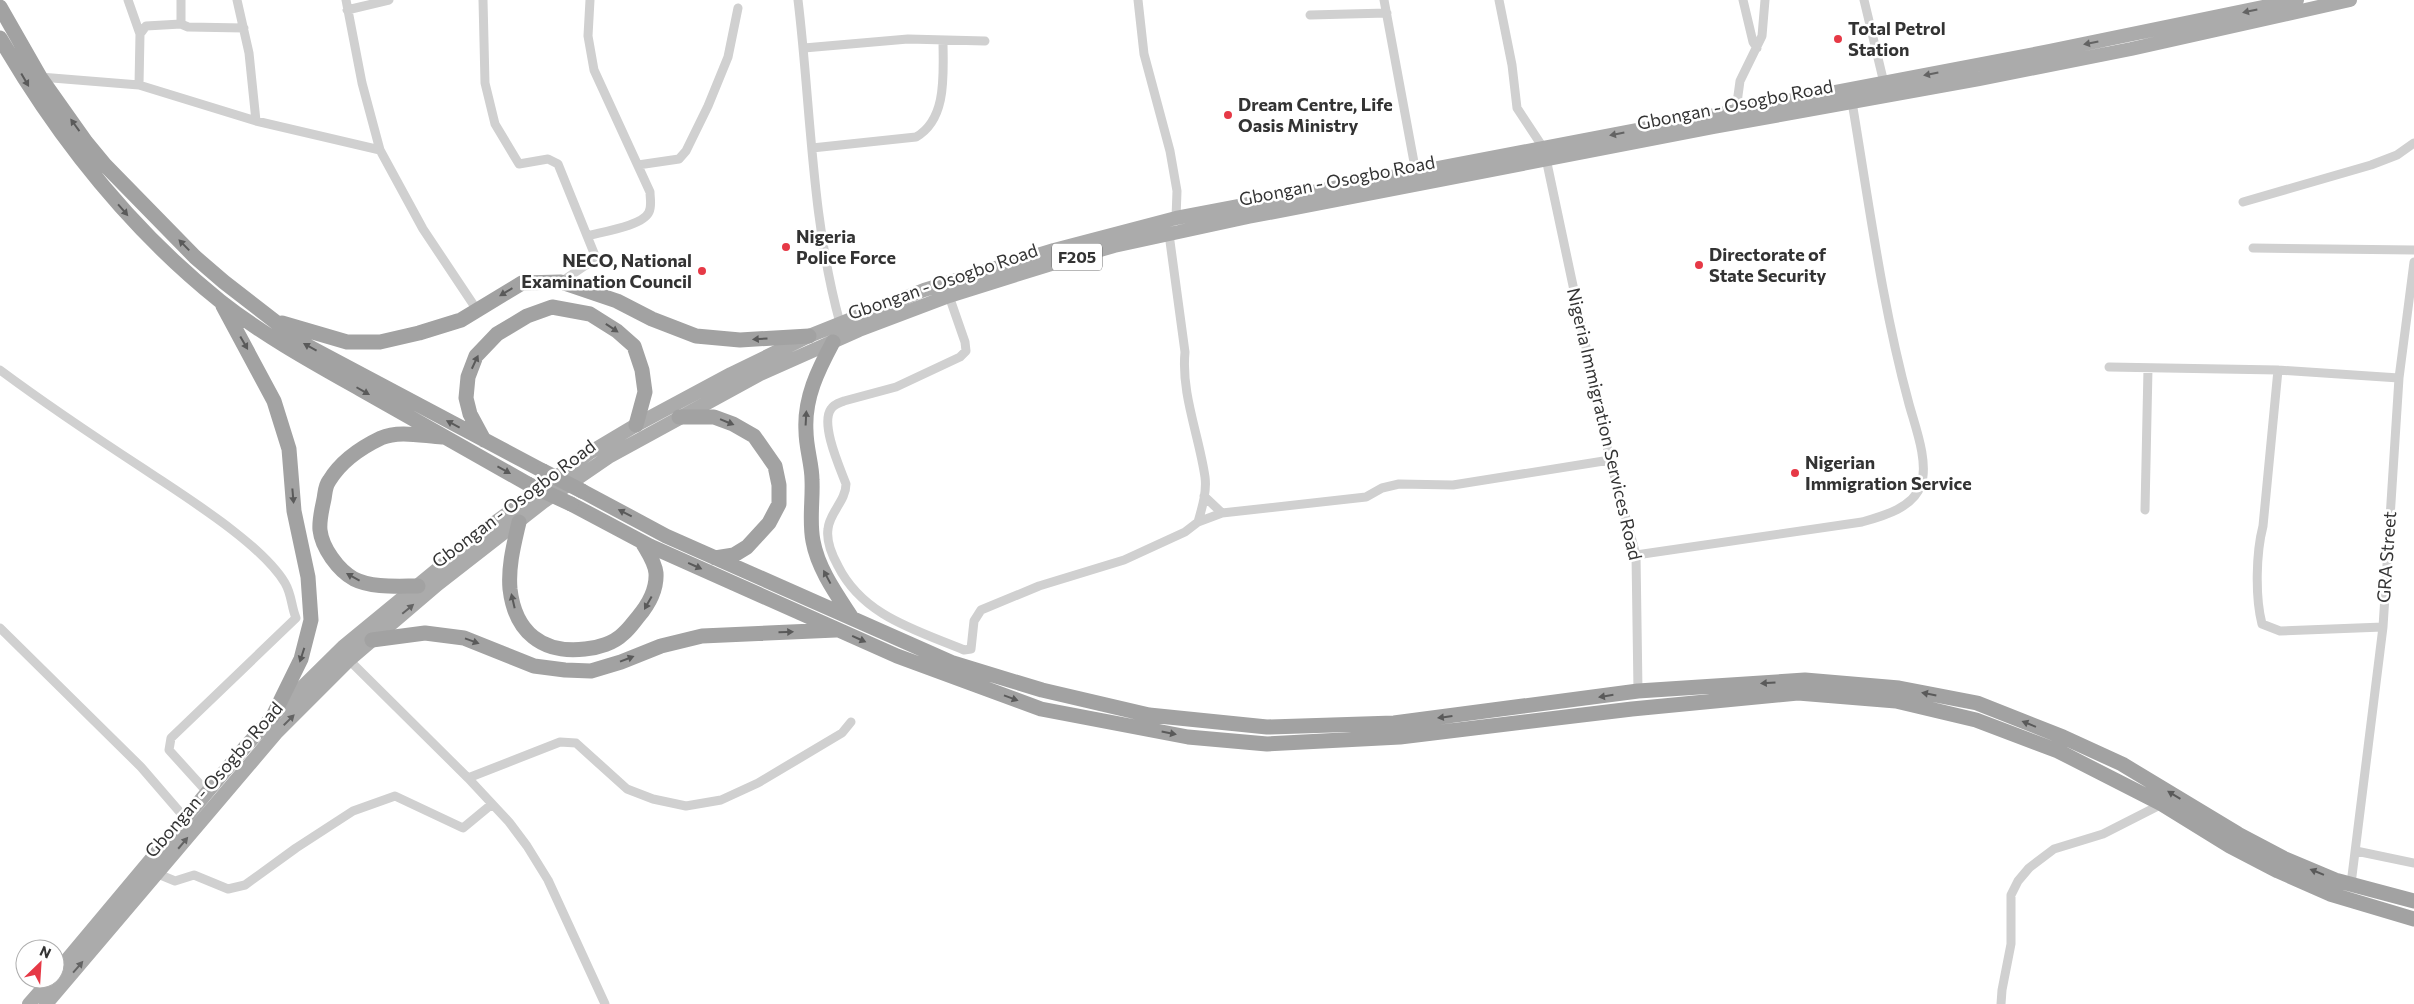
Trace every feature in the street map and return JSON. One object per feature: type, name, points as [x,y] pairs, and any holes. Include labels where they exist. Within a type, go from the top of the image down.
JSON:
[{"type":"highway","points":[[0,7],[40,77],[105,164],[195,257],[304,344],[666,536],[953,663],[1042,690],[1149,716],[1267,727],[1394,723],[1638,691],[1805,680],[1899,688],[1977,703],[2063,738],[2122,764],[2238,834],[2285,859],[2351,884],[2414,901]]},
{"type":"highway","points":[[0,38],[32,93],[90,172],[143,233],[220,301],[291,350],[528,484],[571,504],[642,542],[897,656],[1041,709],[1188,737],[1267,744],[1400,738],[1632,709],[1798,694],[1896,702],[1976,720],[2058,751],[2162,804],[2230,846],[2278,871],[2330,894],[2414,919]]},
{"type":"highway","points":[[273,320],[348,342],[380,342],[419,333],[461,320],[522,283],[561,282],[617,301],[652,319],[696,336],[740,340],[809,336]]},
{"type":"highway","points":[[220,301],[274,401],[289,449],[294,511],[308,578],[311,620],[301,659],[273,716]]},
{"type":"highway","points":[[484,440],[470,414],[466,398],[468,377],[476,356],[498,334],[527,316],[552,308],[590,314],[617,330],[634,346],[642,370],[645,392],[636,425]]},
{"type":"highway","points":[[833,342],[813,382],[805,413],[812,479],[812,541],[818,560],[852,618]]},
{"type":"highway","points":[[679,417],[714,417],[733,424],[754,436],[775,466],[779,485],[779,504],[769,523],[747,547],[734,555],[715,558]]},
{"type":"highway","points":[[418,586],[369,585],[354,579],[341,570],[328,550],[320,530],[322,508],[327,483],[344,460],[376,441],[396,435],[446,438]]},
{"type":"highway","points":[[519,522],[510,560],[510,588],[517,616],[525,628],[541,644],[570,651],[605,645],[623,635],[646,608],[655,589],[656,571],[642,542]]},
{"type":"highway","points":[[372,640],[425,633],[464,638],[534,666],[591,671],[621,662],[661,646],[702,636],[839,630]]},
{"type":"main road","name":"Gbongan - Osogbo Road","points":[[46,1004],[158,874],[276,732],[349,660],[438,584],[561,489],[610,456],[760,374],[833,342],[949,296],[1114,246],[1545,154],[1736,110],[2099,42],[2297,0]]},
{"type":"main road","name":"Gbongan - Osogbo Road","points":[[65,962],[273,716],[343,647],[489,527],[589,453],[636,425],[731,374],[809,336],[952,281],[1054,250],[1176,218],[1416,173],[1545,154],[1852,102],[2130,49],[2350,0]]},
{"type":"main road","points":[[29,1004],[42,989]]},
{"type":"street","points":[[128,0],[140,34],[139,85]]},
{"type":"street","points":[[181,0],[181,24]]},
{"type":"street","points":[[237,0],[244,28],[255,95],[256,121]]},
{"type":"street","points":[[346,0],[362,83],[380,150],[423,229],[477,310]]},
{"type":"street","points":[[348,10],[389,0]]},
{"type":"street","points":[[483,0],[485,83],[495,124],[518,164],[548,159],[558,164],[596,258],[561,282]]},
{"type":"street","points":[[587,236],[636,223],[649,213],[650,192],[594,70],[588,36],[590,0]]},
{"type":"street","points":[[798,0],[812,148],[831,289],[840,323]]},
{"type":"street","points":[[1138,0],[1144,54],[1170,152],[1177,191],[1176,218]]},
{"type":"street","points":[[1384,0],[1393,58],[1406,112],[1416,173]]},
{"type":"street","points":[[1499,0],[1511,58],[1517,108],[1545,154]]},
{"type":"street","points":[[1743,0],[1753,42],[1757,48]]},
{"type":"street","points":[[1736,110],[1740,81],[1762,36],[1765,0]]},
{"type":"street","points":[[1864,0],[1884,83]]},
{"type":"street","points":[[638,165],[679,159],[686,151],[708,106],[728,57],[738,8]]},
{"type":"street","points":[[1310,15],[1387,14]]},
{"type":"street","points":[[140,34],[146,26],[181,24],[188,27],[244,28]]},
{"type":"street","points":[[812,148],[916,137],[924,132],[933,122],[942,86],[943,40]]},
{"type":"street","points":[[804,48],[854,42],[984,41]]},
{"type":"street","points":[[40,77],[139,85],[256,121],[380,150]]},
{"type":"street","points":[[1636,555],[1862,522],[1885,515],[1904,505],[1920,488],[1923,479],[1921,448],[1896,355],[1852,102]]},
{"type":"street","points":[[2243,202],[2371,165],[2398,155],[2414,143]]},
{"type":"street","name":"Nigeria Immigration Services Road","points":[[1545,154],[1610,460],[1636,555],[1638,691]]},
{"type":"street","points":[[1169,234],[1185,352],[1183,372],[1205,478],[1204,496],[1198,522]]},
{"type":"street","points":[[2253,248],[2414,250]]},
{"type":"street","name":"GRA Street","points":[[2351,884],[2383,626],[2399,378],[2414,262]]},
{"type":"street","points":[[949,296],[965,342],[966,351],[960,358],[896,387],[844,401],[830,409],[827,418],[829,435],[846,484],[846,491],[831,518],[827,530],[830,550],[852,590],[877,612],[964,650],[971,649],[974,621],[982,610],[1039,586],[1124,560],[1185,532],[1198,522],[1222,513],[1366,496],[1382,488],[1399,484],[1453,485],[1610,460]]},
{"type":"street","points":[[2109,367],[2278,370],[2399,378]]},
{"type":"street","points":[[2145,510],[2148,368]]},
{"type":"street","points":[[0,370],[69,420],[193,502],[233,532],[273,568],[284,582],[291,596],[290,606],[296,618],[171,738],[169,750],[207,792]]},
{"type":"street","points":[[2278,370],[2263,526],[2258,547],[2258,610],[2262,624],[2280,631],[2383,626]]},
{"type":"street","points":[[1204,496],[1222,513]]},
{"type":"street","points":[[0,628],[141,766],[185,818]]},
{"type":"street","points":[[349,660],[468,778],[527,846],[548,880],[605,1004]]},
{"type":"street","points":[[468,778],[560,742],[576,743],[627,789],[653,799],[686,806],[721,800],[758,783],[842,733],[850,722]]},
{"type":"street","points":[[158,874],[175,881],[194,875],[228,889],[245,885],[330,826],[353,812],[379,800],[395,796],[463,828],[492,804]]},
{"type":"street","points":[[2001,1004],[2011,944],[2011,895],[2018,881],[2029,868],[2054,849],[2103,834],[2162,804]]},
{"type":"street","points":[[2356,851],[2414,863]]},
{"type":"place","name":"Total Petrol Station","points":[[1838,39]]},
{"type":"place","name":"Dream Centre, Life Oasis Ministry","points":[[1228,115]]},
{"type":"place","name":"Nigeria Police Force","points":[[786,247]]},
{"type":"place","name":"Directorate of State Security","points":[[1699,265]]},
{"type":"place","name":"NECO, National Examination Council","points":[[702,271]]},
{"type":"place","name":"Nigerian Immigration Service","points":[[1795,473]]}]
